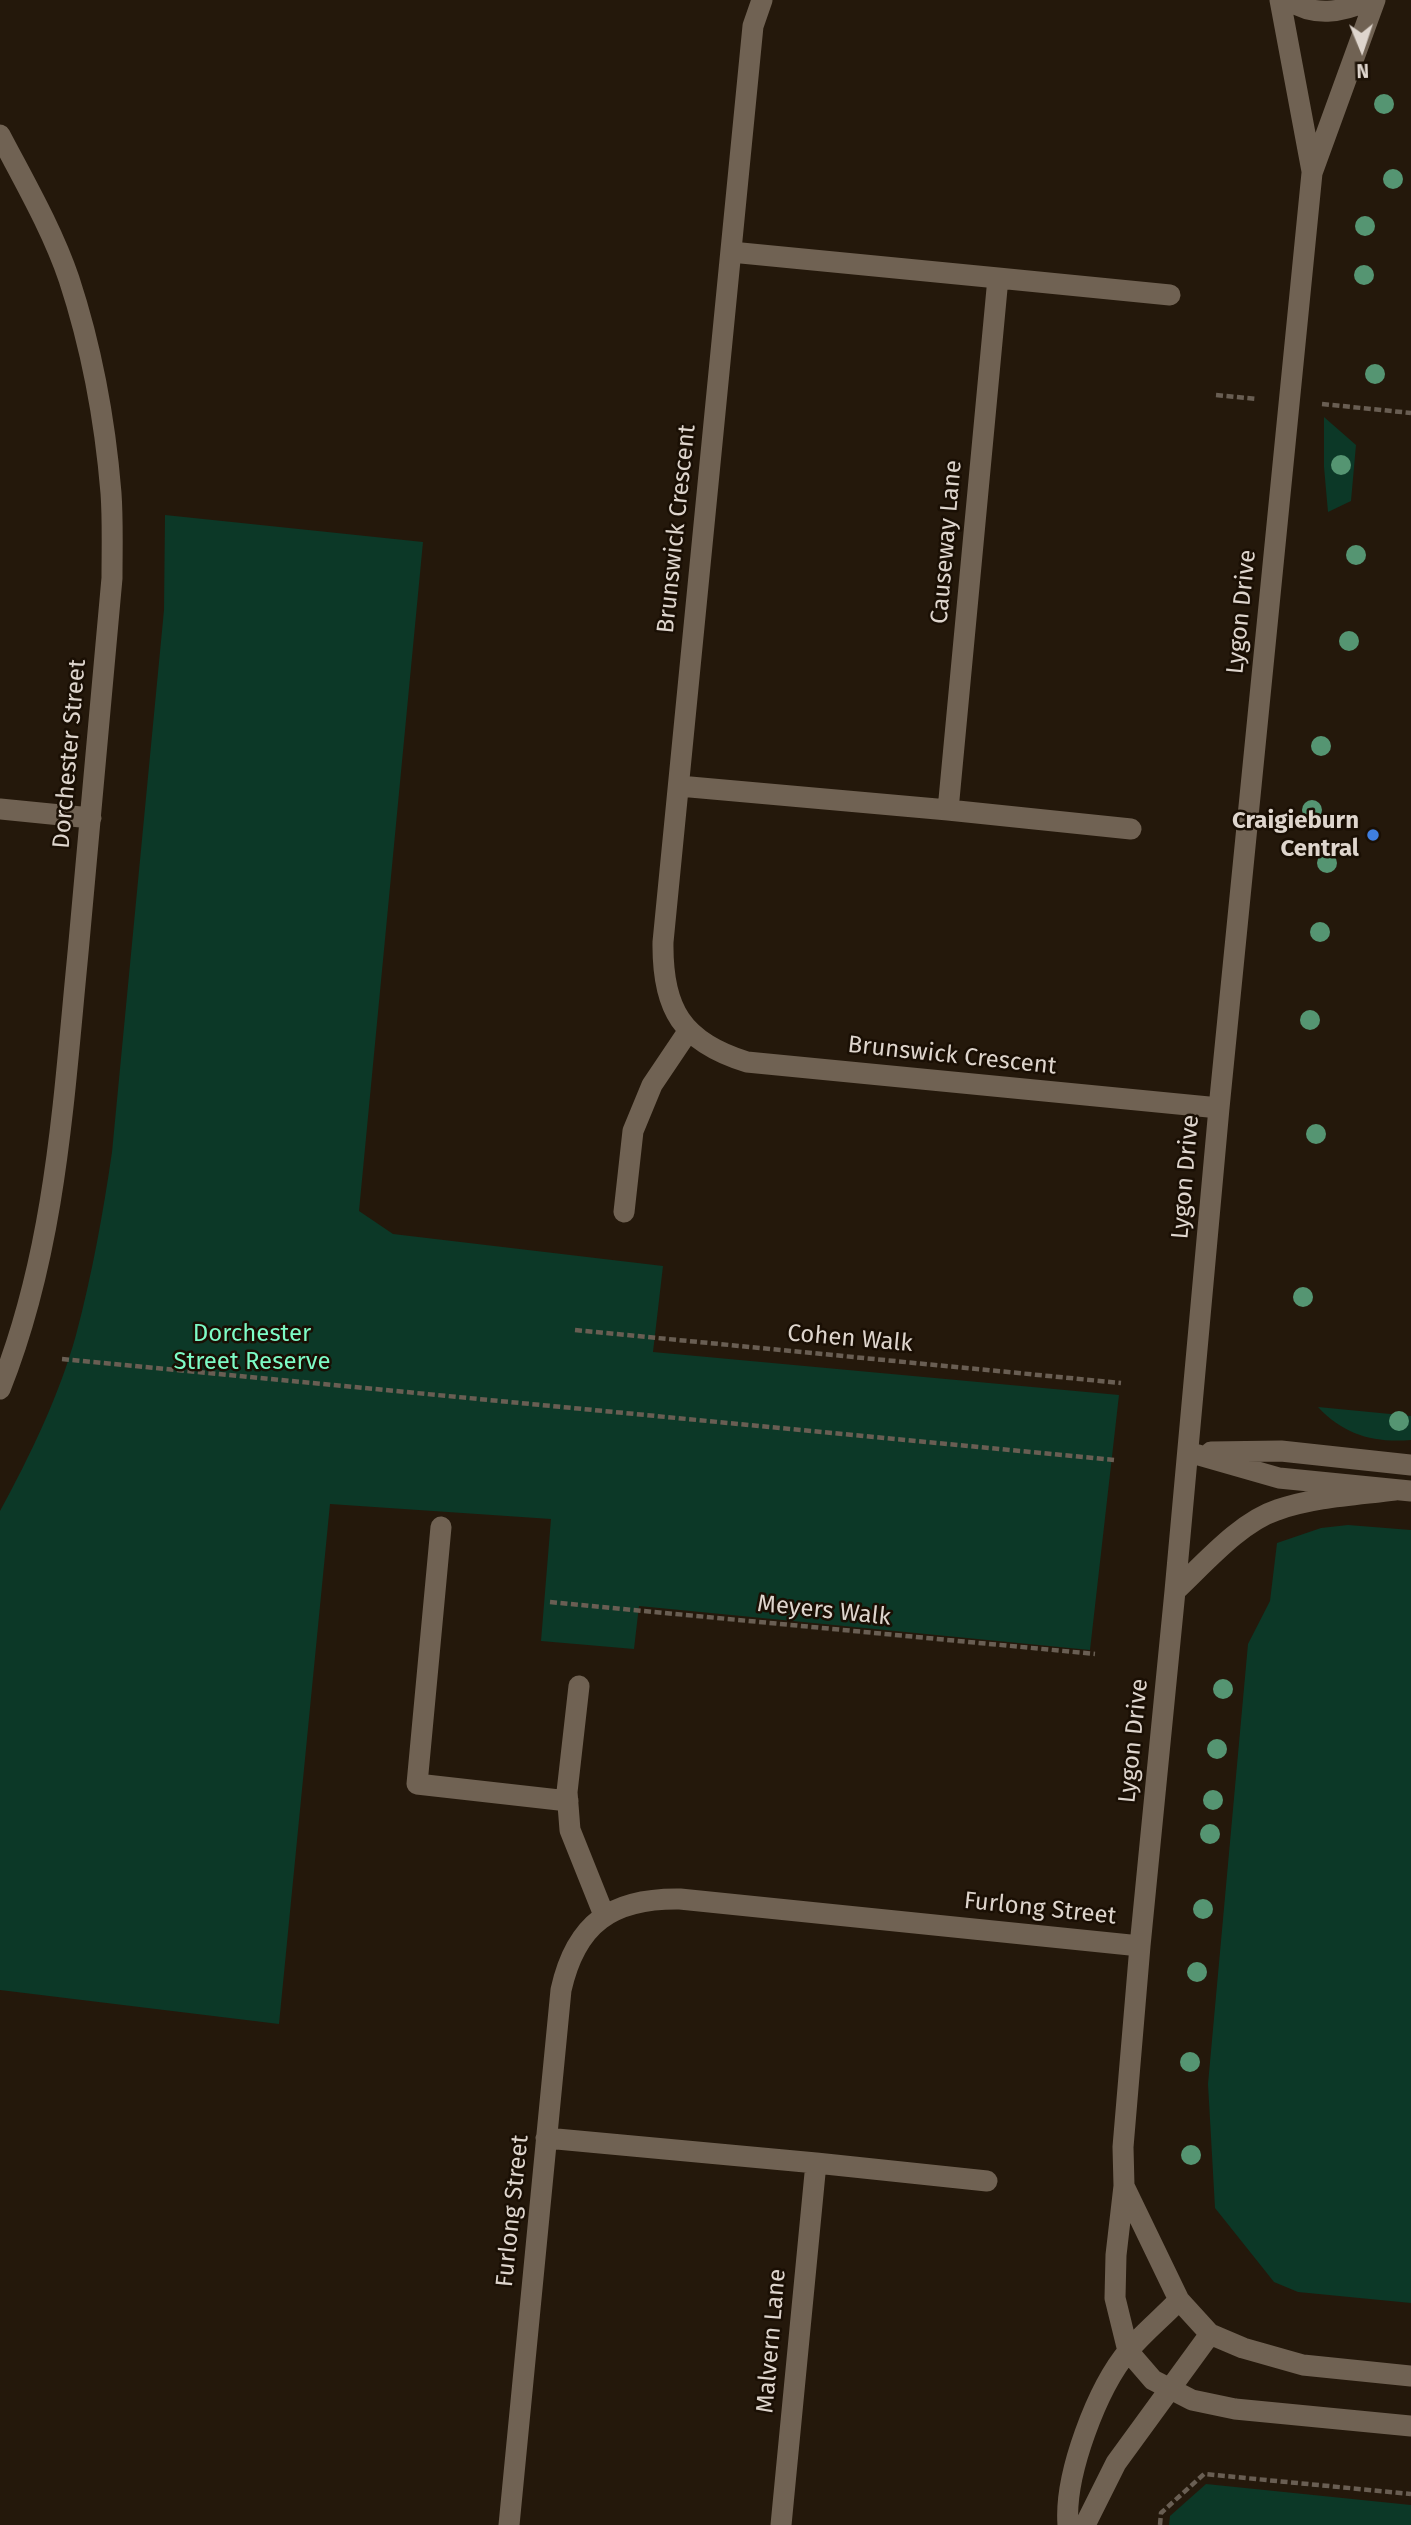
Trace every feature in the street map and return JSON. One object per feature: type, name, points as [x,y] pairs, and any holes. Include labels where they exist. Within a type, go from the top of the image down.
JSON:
[{"type":"street","name":"Brunswick Crescent","points":[[750,0],[753,26],[663,942],[666,988],[674,1009],[689,1030],[718,1053],[747,1062],[1219,1108]]},
{"type":"street","name":"Brunswick Crescent","points":[[753,26],[762,0]]},
{"type":"street","name":"Lygon Drive","points":[[1280,0],[1312,173]]},
{"type":"street","points":[[1288,0],[1300,7],[1321,13],[1354,7],[1368,0]]},
{"type":"street","name":"Lygon Drive","points":[[1128,2351],[1115,2298],[1116,2255],[1124,2186],[1123,2147],[1219,1108],[1312,173],[1375,0]]},
{"type":"street","name":"Dorchester Street","points":[[0,135],[33,198],[68,276],[86,337],[103,415],[111,496],[112,578],[59,1151],[42,1254],[15,1351],[0,1389]]},
{"type":"street","points":[[731,252],[1170,295]]},
{"type":"street","name":"Causeway Lane","points":[[948,810],[998,278]]},
{"type":"street","points":[[679,786],[1132,829]]},
{"type":"street","points":[[0,809],[91,818]]},
{"type":"street","points":[[624,1212],[636,1122],[652,1085],[689,1030]]},
{"type":"street","points":[[1188,1452],[1281,1451],[1411,1465]]},
{"type":"street","points":[[1188,1452],[1279,1478],[1403,1491]]},
{"type":"street","points":[[1175,1591],[1241,1531],[1274,1510],[1297,1504],[1403,1491]]},
{"type":"street","points":[[441,1527],[417,1784],[568,1801]]},
{"type":"street","points":[[579,1686],[567,1792],[570,1830],[604,1915]]},
{"type":"street","name":"Furlong Street","points":[[509,2525],[561,1990],[572,1952],[604,1915],[630,1904],[655,1898],[680,1899],[1140,1946]]},
{"type":"street","points":[[546,2137],[987,2181]]},
{"type":"street","name":"Malvern Lane","points":[[781,2525],[816,2163]]},
{"type":"street","points":[[1124,2186],[1179,2300],[1210,2334],[1243,2348],[1303,2365],[1411,2376]]},
{"type":"street","points":[[1068,2525],[1067,2511],[1075,2467],[1097,2402],[1128,2351],[1179,2300]]},
{"type":"street","points":[[1085,2525],[1116,2463],[1210,2334]]},
{"type":"street","points":[[1128,2351],[1153,2380],[1192,2400],[1235,2409],[1411,2426]]},
{"type":"path","name":"Cohen Walk","points":[[575,1330],[1121,1383]]},
{"type":"path","points":[[62,1359],[1114,1460]]},
{"type":"path","name":"Meyers Walk","points":[[550,1602],[1095,1654]]},
{"type":"path","points":[[1160,2525],[1161,2513],[1204,2474],[1411,2494]]},
{"type":"green space","points":[[1324,417],[1356,445],[1351,501],[1328,512],[1324,467]]},
{"type":"green space","name":"Dorchester Street Reserve","points":[[165,515],[423,542],[359,1211],[393,1234],[663,1266],[653,1352],[1119,1395],[1090,1650],[639,1606],[634,1649],[541,1641],[551,1519],[330,1504],[279,2024],[0,1990],[0,1511],[43,1425],[69,1358],[87,1290],[105,1198],[112,1152],[164,610]]},
{"type":"green space","points":[[1318,1407],[1411,1416],[1411,1440],[1385,1440],[1360,1435],[1338,1424]]},
{"type":"green space","points":[[1348,1525],[1411,1530],[1411,2303],[1298,2292],[1274,2282],[1215,2208],[1208,2084],[1248,1644],[1270,1601],[1277,1543],[1321,1528]]},
{"type":"green space","points":[[1206,2484],[1411,2505],[1411,2525],[1169,2525],[1170,2516]]},
{"type":"place","name":"Craigieburn Central","points":[[1373,835]]}]
